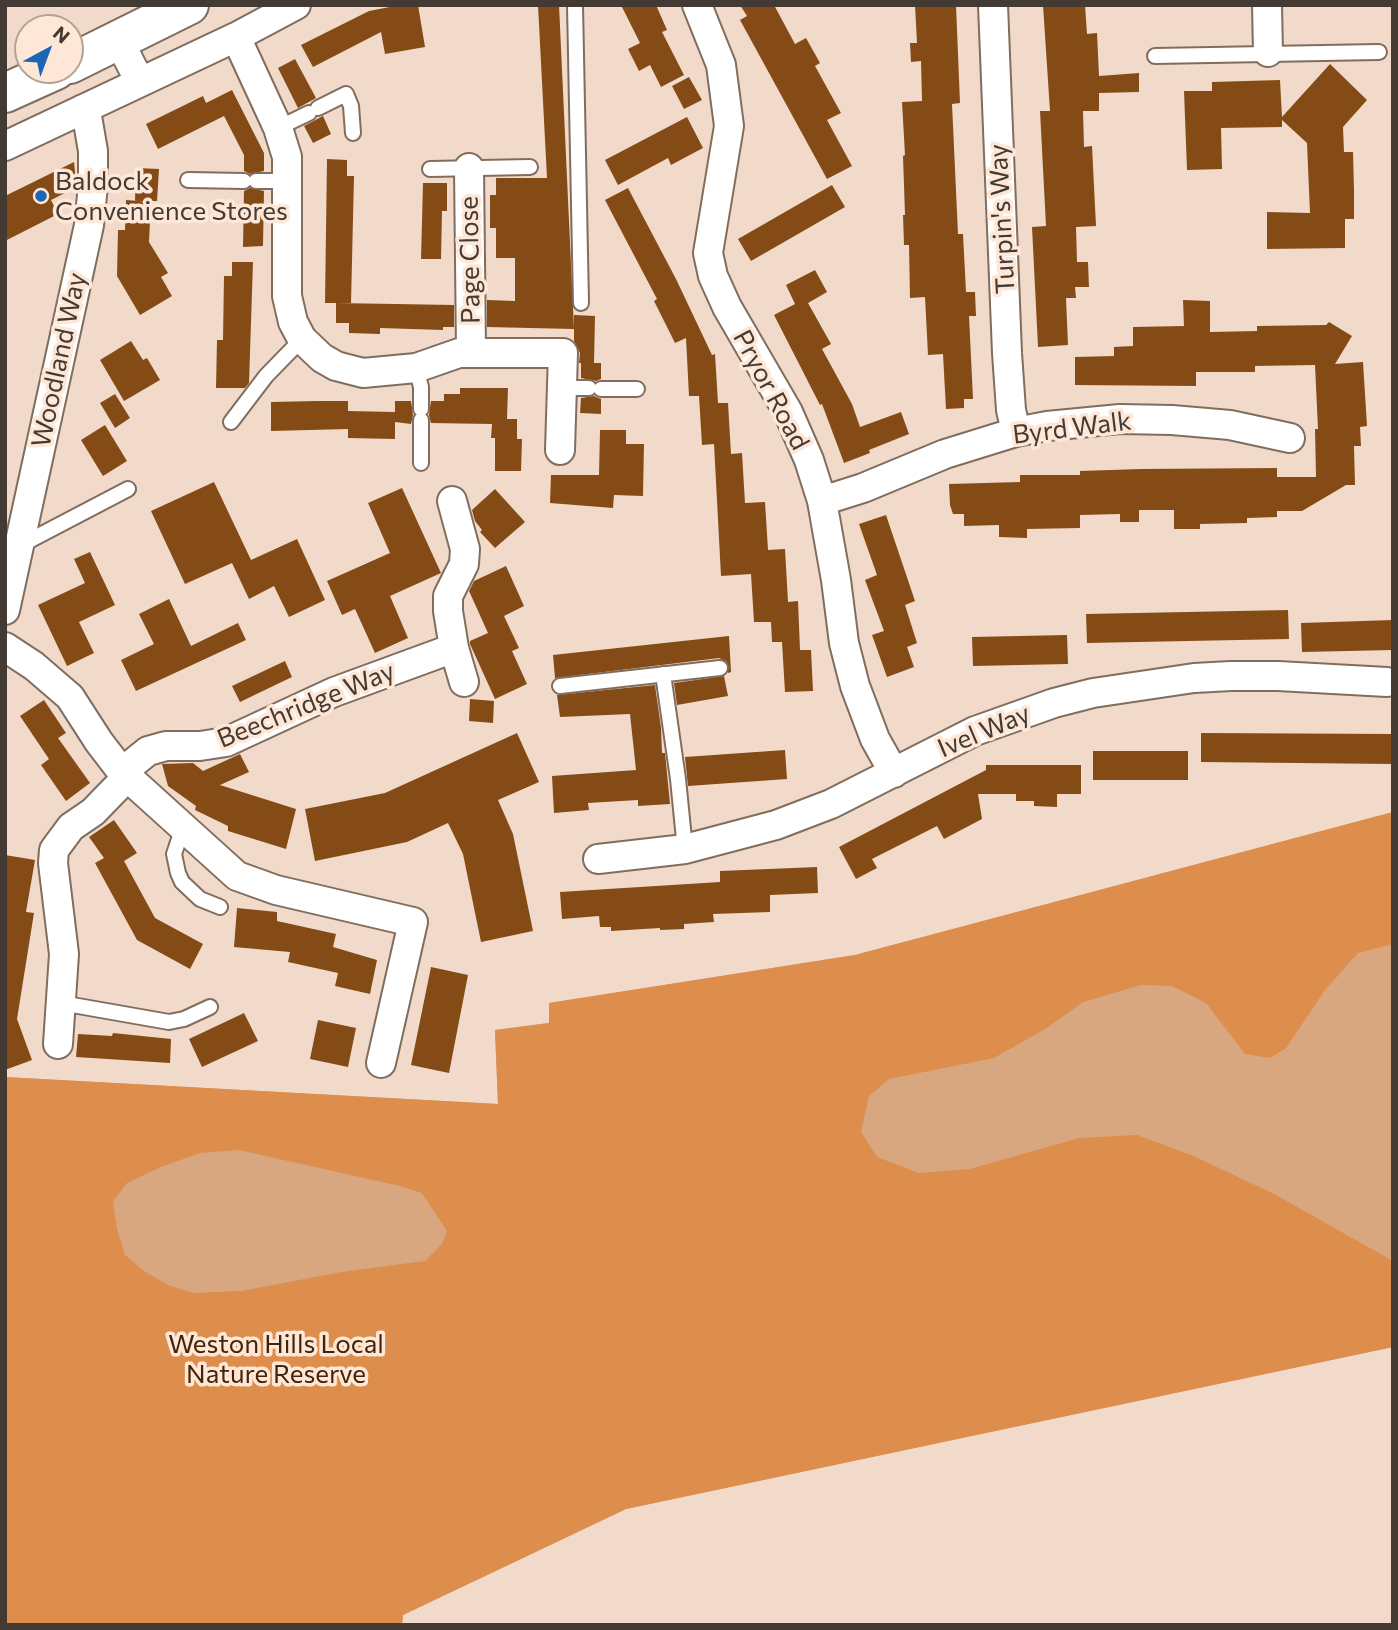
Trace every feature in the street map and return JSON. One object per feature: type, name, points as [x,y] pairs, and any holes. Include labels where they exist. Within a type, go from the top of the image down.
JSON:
[{"type":"main road","points":[[84,57],[189,5]]},
{"type":"main road","points":[[5,93],[25,84]]},
{"type":"street","points":[[5,146],[236,37],[296,5]]},
{"type":"street","name":"Pryor Road","points":[[697,5],[720,65],[730,127],[708,253],[713,276],[727,307],[788,412],[809,460],[822,500],[844,643],[855,686],[864,714],[894,773]]},
{"type":"street","name":"Turpin's Way","points":[[993,5],[1007,353],[1011,410],[1016,432]]},
{"type":"street","points":[[1267,5],[1268,52]]},
{"type":"street","name":"Page Close","points":[[236,37],[278,128],[287,157],[287,296],[293,322],[302,339],[322,358],[348,370],[379,373],[416,368],[447,356],[471,352],[563,353],[584,388],[560,450]]},
{"type":"street","points":[[119,41],[140,82]]},
{"type":"street","name":"Woodland Way","points":[[5,610],[89,225],[93,151],[87,116],[83,109]]},
{"type":"street","name":"Page Close","points":[[469,169],[471,352]]},
{"type":"street","name":"Byrd Walk","points":[[822,500],[863,488],[945,454],[1016,432],[1047,426],[1099,421],[1171,420],[1230,425],[1290,438]]},
{"type":"street","points":[[452,501],[465,549],[464,564],[447,596],[454,648],[464,682]]},
{"type":"street","points":[[5,647],[34,666],[70,698],[125,774],[237,876],[256,884],[414,922],[381,1063]]},
{"type":"street","name":"Beechridge Way","points":[[125,774],[148,751],[166,746],[200,746],[226,741],[334,691],[454,648]]},
{"type":"street","name":"Ivel Way","points":[[598,859],[685,849],[776,825],[831,804],[975,731],[1054,703],[1093,693],[1194,678],[1231,676],[1387,682]]},
{"type":"street","points":[[58,1044],[64,954],[53,863],[54,850],[71,827],[93,812],[125,774]]},
{"type":"lane","points":[[575,5],[581,303]]},
{"type":"lane","points":[[1155,56],[1379,52]]},
{"type":"lane","points":[[278,128],[346,94],[351,106],[353,133]]},
{"type":"lane","points":[[430,169],[530,167]]},
{"type":"lane","points":[[188,180],[289,181]]},
{"type":"lane","points":[[231,422],[266,376],[302,339]]},
{"type":"lane","points":[[416,368],[421,387],[421,463]]},
{"type":"lane","points":[[584,388],[637,389]]},
{"type":"lane","points":[[19,546],[128,489]]},
{"type":"lane","points":[[560,686],[720,668]]},
{"type":"lane","points":[[663,674],[685,849]]},
{"type":"lane","points":[[183,827],[174,854],[178,873],[200,899],[220,907]]},
{"type":"lane","points":[[61,1003],[169,1023],[210,1007]]},
{"type":"green space","name":"Weston Hills Local Nature Reserve","points":[[1393,812],[1393,1347],[626,1509],[403,1615],[402,1625],[5,1625],[5,1077],[498,1104],[495,1030],[549,1023],[549,1003],[855,955]]},
{"type":"green space","name":"Weston Hills Local Nature Reserve","points":[[1393,812],[1393,944],[1358,953],[1325,990],[1286,1048],[1270,1058],[1245,1054],[1206,1003],[1172,986],[1141,985],[1083,1002],[1045,1029],[994,1058],[889,1079],[869,1096],[861,1132],[877,1157],[919,1173],[970,1169],[1079,1138],[1137,1135],[1191,1155],[1274,1194],[1393,1261],[1393,1347],[626,1509],[403,1615],[402,1625],[5,1625],[5,1077],[498,1104],[495,1030],[549,1023],[549,1003],[855,955]],"holes":[[[239,1150],[422,1193],[447,1231],[442,1244],[425,1261],[342,1272],[241,1291],[193,1293],[168,1285],[144,1271],[125,1255],[117,1229],[113,1201],[127,1183],[161,1167],[200,1153]]]},
{"type":"building","points":[[400,5],[418,5],[425,47],[385,54],[381,32],[313,67],[301,45],[369,11]]},
{"type":"building","points":[[538,5],[559,5],[574,329],[487,327],[487,300],[515,301],[515,258],[496,258],[496,228],[490,228],[490,195],[496,195],[496,178],[547,178]]},
{"type":"building","points":[[621,5],[656,5],[667,30],[662,32],[684,75],[661,87],[650,65],[639,71],[628,49],[640,43]]},
{"type":"building","points":[[740,5],[774,5],[795,44],[806,38],[820,63],[815,66],[841,113],[827,120],[852,166],[827,179],[740,20],[747,16]]},
{"type":"building","points":[[915,5],[956,5],[960,103],[952,104],[958,234],[963,234],[966,292],[975,292],[976,316],[969,316],[973,399],[964,399],[964,408],[946,409],[943,354],[928,355],[925,297],[910,298],[909,245],[904,245],[905,155],[902,102],[922,101],[921,61],[911,62],[910,43],[917,43]]},
{"type":"building","points":[[1043,5],[1085,5],[1087,34],[1097,33],[1099,76],[1139,73],[1139,92],[1099,93],[1099,111],[1083,111],[1084,147],[1092,146],[1096,226],[1076,227],[1077,262],[1088,262],[1089,287],[1075,287],[1076,298],[1066,298],[1068,345],[1038,347],[1032,227],[1046,226],[1040,111],[1050,111]]},
{"type":"building","points":[[295,59],[316,98],[298,108],[278,68]]},
{"type":"building","points":[[1330,64],[1367,100],[1343,127],[1344,152],[1353,152],[1354,191],[1354,219],[1345,219],[1345,248],[1267,249],[1267,212],[1310,213],[1307,143],[1282,120],[1282,127],[1221,128],[1222,169],[1187,170],[1184,91],[1212,91],[1212,82],[1280,80],[1282,117]]},
{"type":"building","points":[[689,77],[702,100],[684,109],[672,86]]},
{"type":"building","points":[[232,90],[264,153],[264,171],[250,174],[244,171],[244,155],[224,116],[158,149],[146,124],[203,96],[206,103]]},
{"type":"building","points":[[323,116],[331,134],[313,143],[304,126]]},
{"type":"building","points":[[687,117],[703,148],[671,165],[668,158],[618,185],[605,160]]},
{"type":"building","points":[[327,159],[347,160],[347,176],[354,176],[351,303],[325,303]]},
{"type":"building","points":[[74,162],[76,183],[63,189],[65,193],[51,200],[58,214],[5,241],[5,196]]},
{"type":"building","points":[[136,168],[159,169],[157,201],[135,201]]},
{"type":"building","points":[[423,183],[447,183],[447,211],[442,211],[441,259],[421,259]]},
{"type":"building","points":[[832,185],[845,207],[751,261],[738,239]]},
{"type":"building","points":[[250,188],[264,191],[263,246],[243,247],[244,191]]},
{"type":"building","points":[[628,188],[712,355],[715,354],[718,403],[728,403],[731,454],[742,453],[745,503],[765,502],[768,550],[785,549],[788,602],[798,601],[800,650],[811,650],[813,691],[785,692],[782,642],[772,642],[771,622],[754,622],[751,574],[721,576],[714,444],[702,445],[699,396],[689,396],[686,338],[675,343],[654,301],[657,299],[605,200]]},
{"type":"building","points":[[126,200],[151,202],[149,242],[168,273],[161,277],[172,296],[140,315],[117,276],[118,230],[125,230]]},
{"type":"building","points":[[232,262],[253,262],[249,383],[245,388],[216,388],[217,340],[223,340],[224,276],[232,276]]},
{"type":"building","points":[[815,270],[827,292],[808,303],[831,344],[822,349],[852,404],[860,427],[901,412],[909,434],[844,463],[822,404],[820,405],[774,315],[795,304],[786,285]]},
{"type":"building","points":[[1183,300],[1210,301],[1210,332],[1257,331],[1257,326],[1326,325],[1329,322],[1352,336],[1335,364],[1363,362],[1367,426],[1360,427],[1361,446],[1354,446],[1355,485],[1346,485],[1302,511],[1277,511],[1277,517],[1247,518],[1247,523],[1200,524],[1200,529],[1174,529],[1174,510],[1139,510],[1139,522],[1120,522],[1120,514],[1080,515],[1080,528],[1027,529],[1027,538],[999,537],[999,525],[964,526],[964,514],[953,514],[949,484],[1020,482],[1020,475],[1080,475],[1080,471],[1141,469],[1277,468],[1277,477],[1316,477],[1315,429],[1318,429],[1315,365],[1255,366],[1255,372],[1196,372],[1196,386],[1075,385],[1075,357],[1114,356],[1114,347],[1133,346],[1133,327],[1184,326]]},
{"type":"building","points":[[336,303],[454,305],[454,327],[443,327],[443,330],[380,328],[380,334],[349,333],[349,323],[336,323]]},
{"type":"building","points":[[574,315],[595,316],[594,363],[579,363],[580,353],[574,341]]},
{"type":"building","points":[[131,341],[143,360],[147,358],[160,380],[124,401],[100,360]]},
{"type":"building","points":[[581,363],[601,363],[601,379],[596,381],[581,378]]},
{"type":"building","points":[[460,388],[508,388],[507,419],[517,419],[517,439],[522,439],[521,471],[495,471],[495,438],[491,438],[492,424],[431,423],[431,401],[444,401],[444,394],[460,394]]},
{"type":"building","points":[[115,394],[130,418],[115,428],[100,403]]},
{"type":"building","points":[[594,396],[601,399],[601,414],[580,413],[581,398]]},
{"type":"building","points":[[348,401],[348,411],[395,412],[395,401],[411,401],[411,424],[395,422],[395,439],[348,438],[348,429],[271,431],[271,402]]},
{"type":"building","points":[[105,425],[127,461],[103,476],[81,440]]},
{"type":"building","points":[[600,430],[626,430],[626,444],[644,444],[643,496],[614,495],[613,508],[550,503],[551,475],[599,475]]},
{"type":"building","points":[[214,482],[251,560],[297,539],[325,600],[289,617],[274,586],[249,599],[232,563],[185,584],[151,511]]},
{"type":"building","points":[[402,488],[441,573],[390,596],[408,638],[375,653],[355,609],[342,615],[327,581],[390,553],[368,503]]},
{"type":"building","points":[[495,489],[525,522],[495,548],[480,532],[482,530],[475,521],[472,510]]},
{"type":"building","points":[[886,515],[915,601],[905,605],[917,643],[907,647],[914,667],[887,677],[872,635],[884,631],[865,580],[877,575],[859,524]]},
{"type":"building","points":[[90,552],[115,605],[79,622],[94,653],[67,666],[38,605],[85,583],[74,559]]},
{"type":"building","points":[[506,566],[524,606],[504,616],[519,648],[512,651],[527,684],[495,699],[470,644],[470,641],[488,633],[469,591],[474,581]]},
{"type":"building","points":[[169,599],[191,646],[238,623],[246,640],[136,691],[121,660],[154,644],[139,614]]},
{"type":"building","points":[[1288,610],[1289,639],[1087,643],[1086,614]]},
{"type":"building","points":[[1393,620],[1393,650],[1302,652],[1301,623]]},
{"type":"building","points":[[1067,635],[1068,664],[973,666],[972,637]]},
{"type":"building","points":[[729,636],[731,672],[728,673],[727,662],[719,658],[555,678],[553,655]]},
{"type":"building","points":[[285,661],[292,677],[240,702],[232,686]]},
{"type":"building","points":[[724,676],[728,696],[677,705],[674,683]]},
{"type":"building","points":[[655,685],[670,804],[638,806],[638,800],[588,803],[589,810],[554,813],[552,776],[636,770],[630,714],[560,717],[557,695]]},
{"type":"building","points":[[470,699],[494,701],[493,723],[469,721]]},
{"type":"building","points":[[44,700],[66,733],[58,738],[90,783],[66,801],[41,765],[49,759],[20,716]]},
{"type":"building","points":[[517,733],[539,782],[498,800],[513,834],[533,931],[481,942],[463,854],[448,823],[407,842],[315,861],[305,809],[385,793]]},
{"type":"building","points":[[1201,733],[1393,734],[1393,764],[1201,762]]},
{"type":"building","points":[[785,750],[787,779],[688,786],[685,757]]},
{"type":"building","points":[[1093,751],[1188,751],[1188,780],[1093,780]]},
{"type":"building","points":[[240,754],[249,772],[220,785],[296,809],[286,849],[228,831],[228,826],[195,810],[196,806],[168,786],[162,764],[193,763],[203,771]]},
{"type":"building","points":[[986,765],[1081,765],[1081,794],[1057,794],[1057,807],[1034,806],[1034,801],[1016,801],[1016,794],[978,794],[982,819],[944,839],[937,826],[872,859],[877,868],[856,879],[839,847],[986,770]]},
{"type":"building","points":[[114,820],[137,853],[124,861],[155,918],[203,944],[190,969],[137,940],[95,863],[104,858],[89,837]]},
{"type":"building","points":[[5,855],[35,860],[26,912],[34,913],[17,1019],[32,1060],[5,1070]]},
{"type":"building","points":[[817,867],[818,893],[770,895],[770,912],[713,914],[714,922],[684,924],[684,929],[660,930],[611,931],[611,927],[600,927],[599,916],[562,919],[560,892],[720,882],[720,871]]},
{"type":"building","points":[[237,908],[277,912],[277,921],[336,934],[333,947],[377,960],[370,994],[335,986],[338,973],[288,962],[290,952],[234,947]]},
{"type":"building","points":[[431,967],[468,975],[449,1073],[411,1065]]},
{"type":"building","points":[[244,1013],[258,1041],[202,1067],[189,1039]]},
{"type":"building","points":[[318,1020],[356,1028],[348,1067],[310,1059]]},
{"type":"building","points":[[113,1033],[171,1039],[170,1063],[76,1057],[78,1034],[112,1036]]},
{"type":"place","name":"Baldock Convenience Stores","points":[[41,196]]}]
